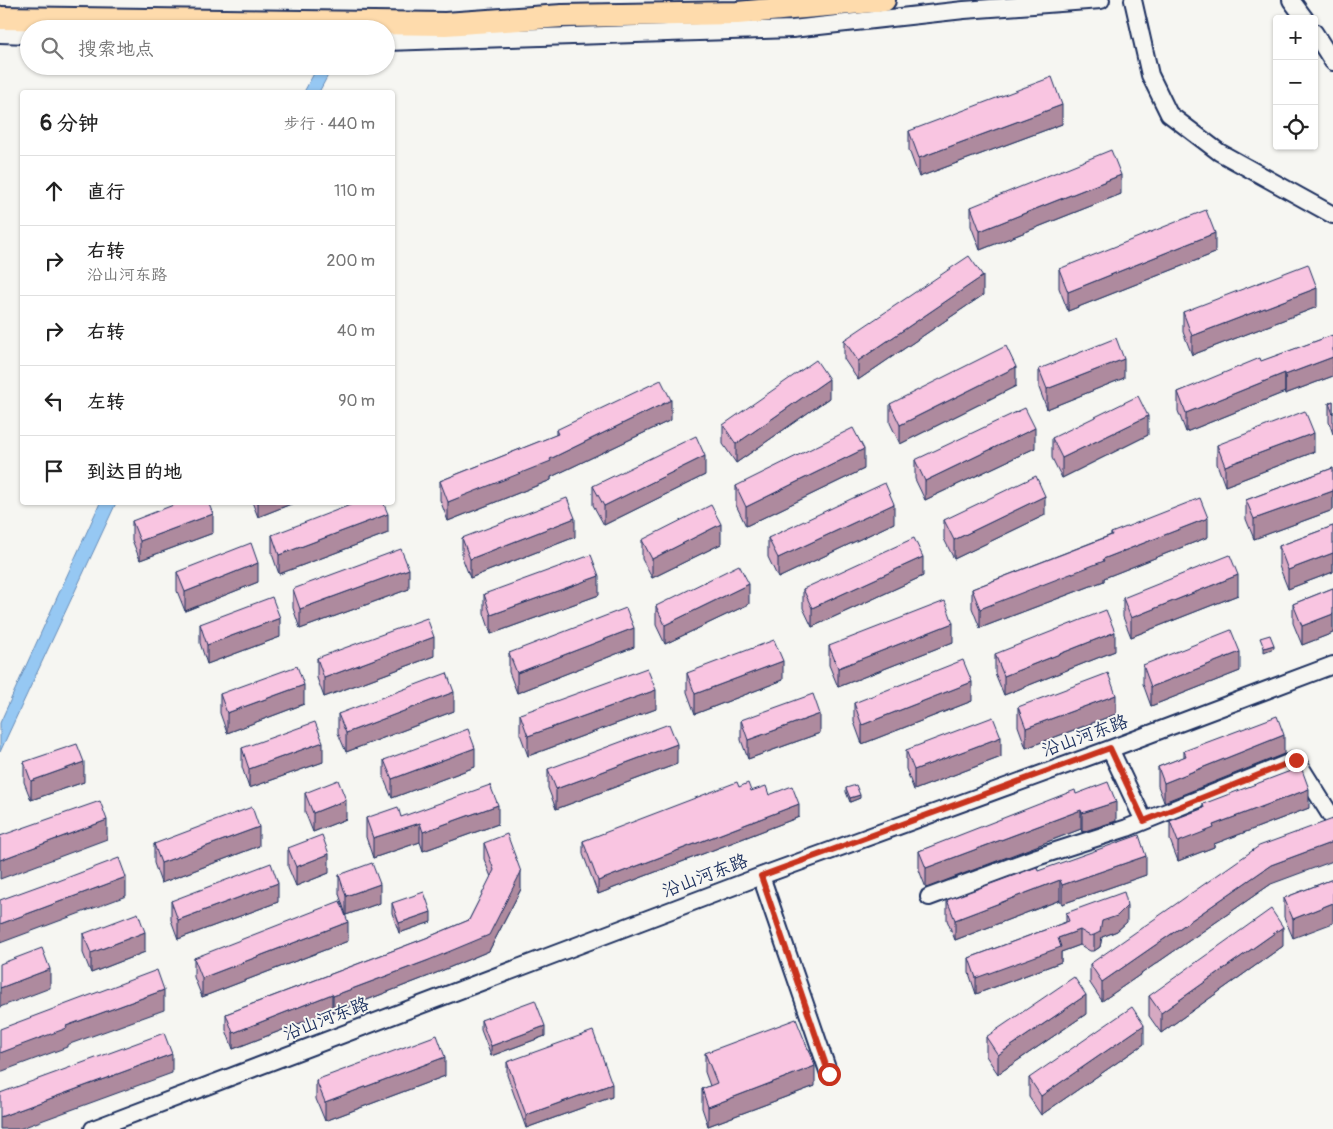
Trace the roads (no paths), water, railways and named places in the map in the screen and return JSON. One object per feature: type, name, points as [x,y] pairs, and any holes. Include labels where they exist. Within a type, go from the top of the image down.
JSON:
[{"type":"highway","points":[[395,23],[445,24],[562,16],[737,13],[884,0]]},
{"type":"highway","points":[[0,18],[148,20]]},
{"type":"street","points":[[395,42],[792,29],[964,10],[1101,0]]},
{"type":"street","points":[[1133,0],[1150,74],[1169,114],[1219,152],[1333,215]]},
{"type":"street","points":[[1291,0],[1302,15]]},
{"type":"street","points":[[0,34],[20,35]]},
{"type":"street","points":[[1318,38],[1333,62]]},
{"type":"street","name":"沿山河东路","points":[[93,1129],[761,876],[1333,665]]},
{"type":"street","points":[[1110,748],[1144,821]]},
{"type":"street","points":[[930,898],[1037,857],[1127,828],[1296,760],[1333,819]]},
{"type":"street","points":[[761,876],[829,1074]]},
{"type":"water","points":[[313,75],[328,75],[320,90],[305,90]]},
{"type":"water","points":[[99,505],[115,505],[0,752],[0,723]]}]
